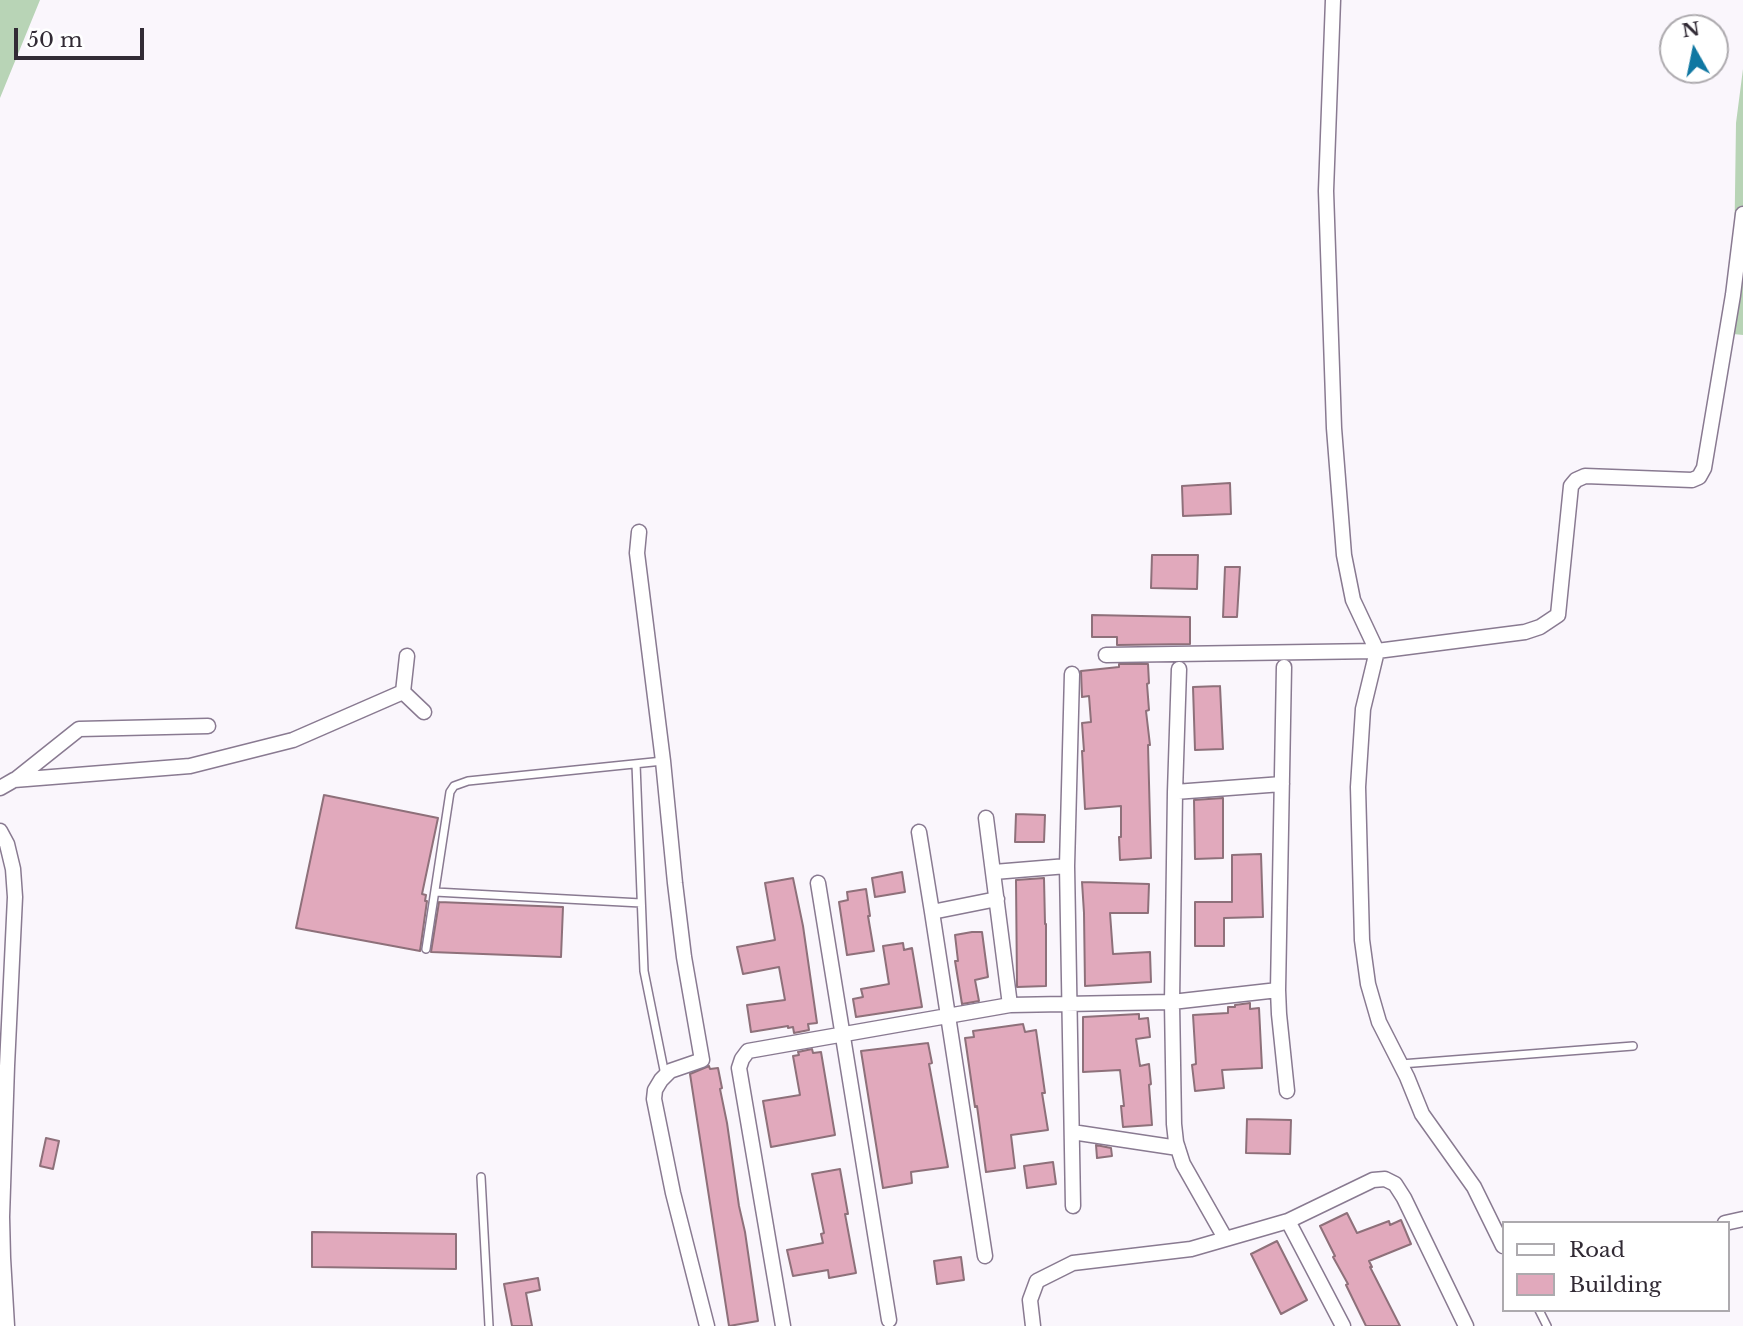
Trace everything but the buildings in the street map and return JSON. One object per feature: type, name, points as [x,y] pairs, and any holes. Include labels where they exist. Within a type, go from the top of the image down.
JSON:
[{"type":"street","points":[[1332,0],[1326,191],[1334,428],[1347,567],[1353,600],[1377,651],[1363,709],[1359,787],[1362,940],[1368,984],[1379,1022],[1422,1114],[1474,1187],[1502,1243]]},
{"type":"street","points":[[1106,654],[1377,651],[1525,632],[1540,627],[1558,615],[1572,486],[1576,480],[1584,476],[1692,480],[1699,477],[1704,468],[1733,295],[1743,214]]},
{"type":"street","points":[[639,532],[637,553],[684,957],[702,1060],[670,1071],[655,1090],[654,1099],[673,1193],[707,1326]]},
{"type":"street","points":[[403,692],[407,656]]},
{"type":"street","points":[[1284,667],[1278,990],[1287,1091]]},
{"type":"street","points":[[1179,669],[1172,1002],[1174,1125],[1183,1164],[1225,1238]]},
{"type":"street","points":[[1072,674],[1067,866],[1073,1206]]},
{"type":"street","points":[[403,692],[424,712]]},
{"type":"street","points":[[13,780],[190,766],[293,740],[403,692]]},
{"type":"street","points":[[0,789],[79,729],[208,726]]},
{"type":"street","points":[[1175,792],[1282,784]]},
{"type":"street","points":[[986,818],[1010,1005]]},
{"type":"street","points":[[0,831],[7,844],[13,869],[15,897],[2,1217],[7,1326]]},
{"type":"street","points":[[919,832],[985,1256]]},
{"type":"street","points":[[994,872],[1067,866]]},
{"type":"street","points":[[818,883],[889,1320]]},
{"type":"street","points":[[932,912],[997,899]]},
{"type":"street","points":[[783,1326],[739,1068],[748,1051],[1010,1005],[1172,1002],[1278,990]]},
{"type":"street","points":[[1072,1132],[1178,1148]]},
{"type":"street","points":[[1033,1326],[1030,1300],[1037,1281],[1073,1263],[1191,1249],[1288,1221],[1373,1180],[1385,1179],[1395,1184],[1466,1326]]},
{"type":"street","points":[[1288,1221],[1343,1326]]},
{"type":"lane","points":[[426,949],[450,792],[454,786],[468,781],[663,761]]},
{"type":"lane","points":[[636,764],[644,971],[665,1076]]},
{"type":"lane","points":[[435,892],[641,903]]},
{"type":"lane","points":[[1400,1064],[1633,1046]]},
{"type":"lane","points":[[481,1178],[489,1326]]},
{"type":"green space","points":[[0,0],[40,0],[0,98]]},
{"type":"green space","points":[[1743,69],[1743,335],[1733,334],[1736,123]]}]
